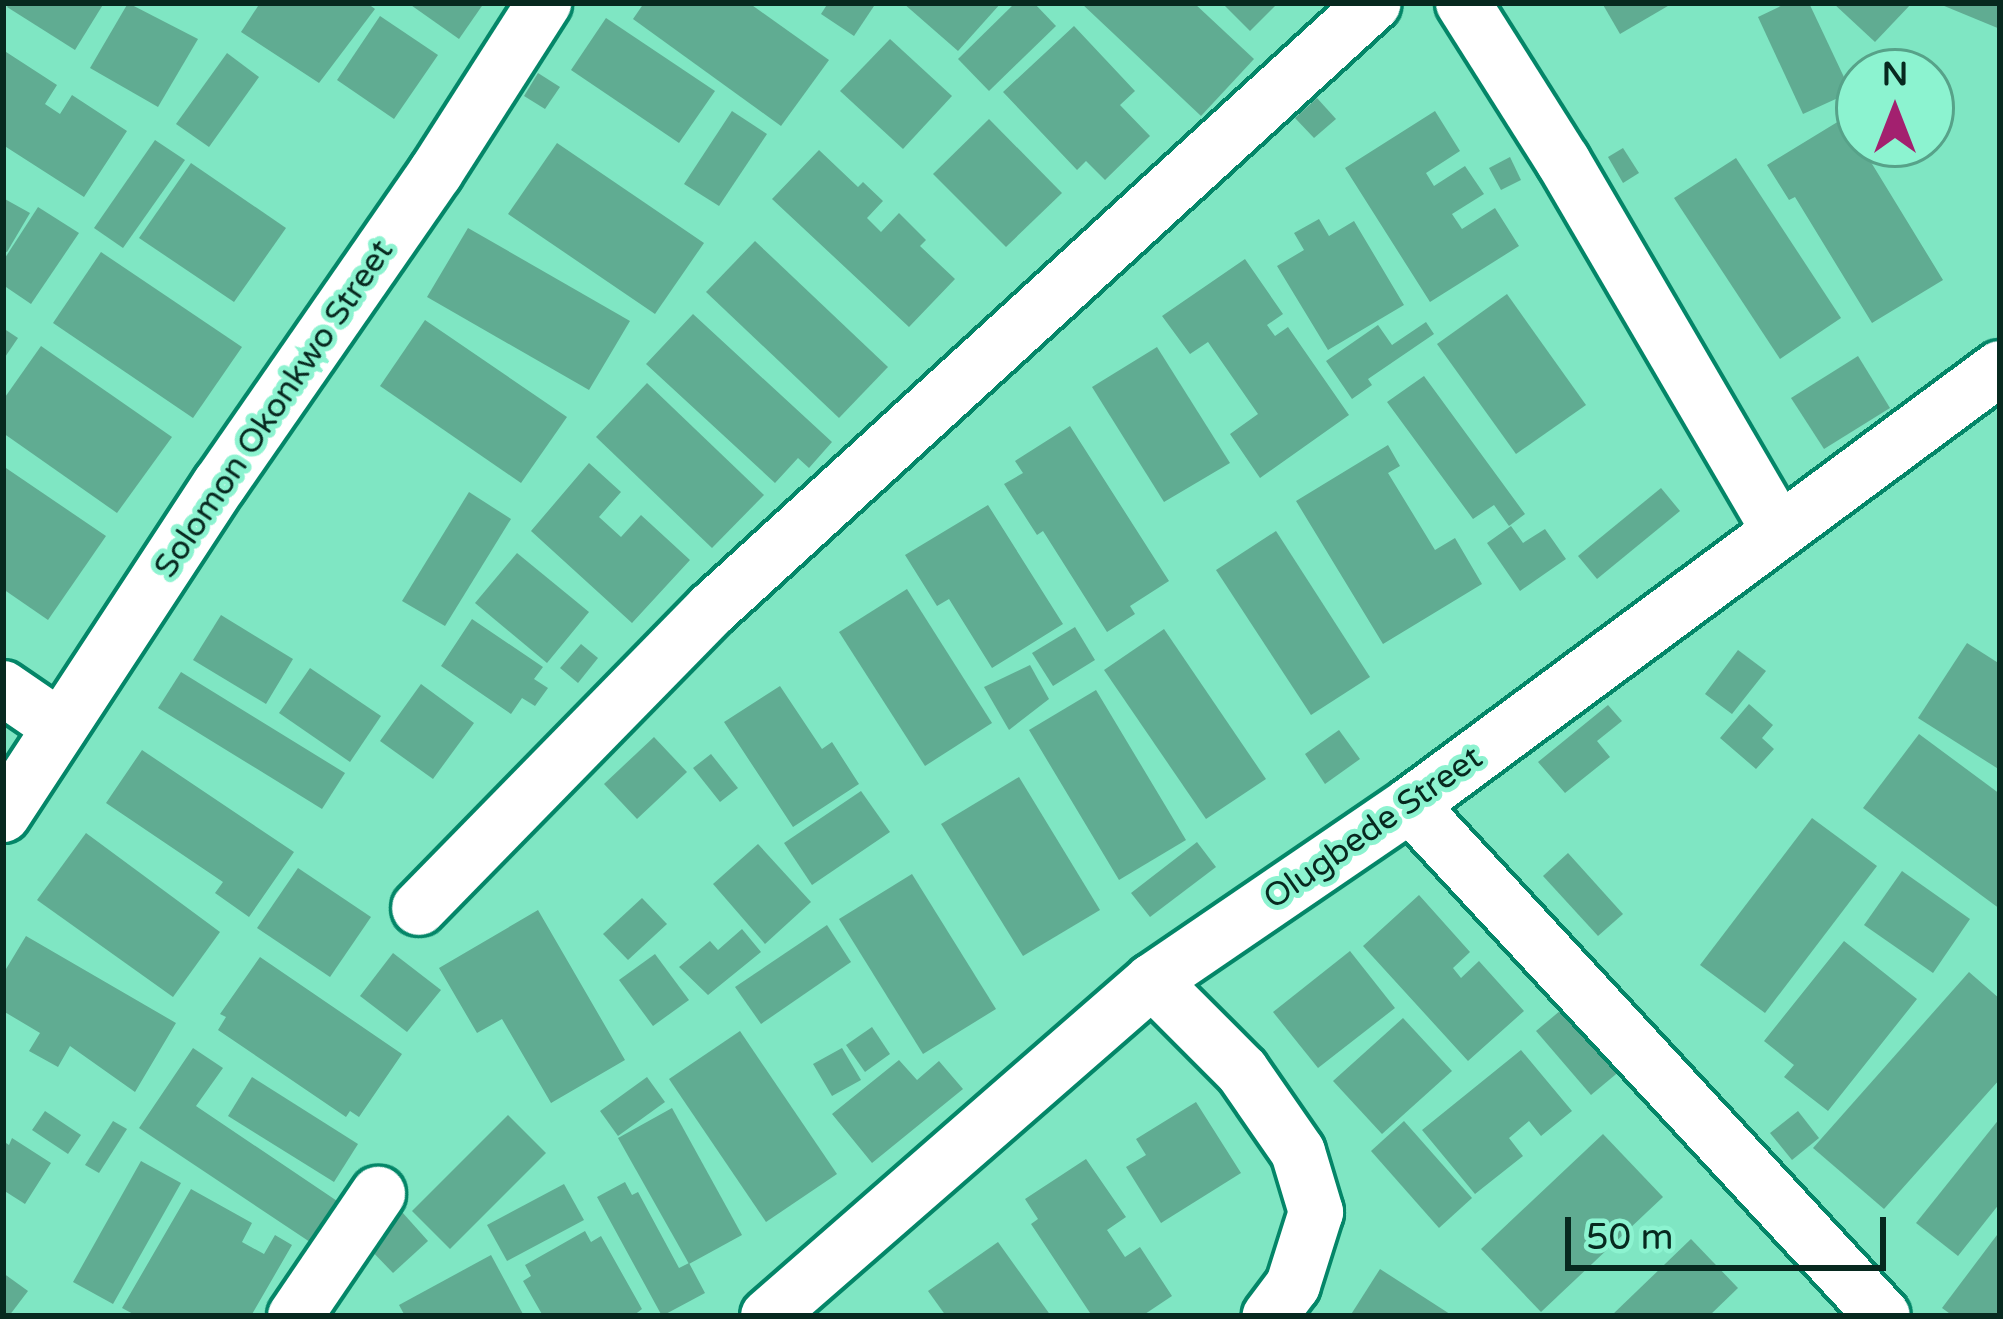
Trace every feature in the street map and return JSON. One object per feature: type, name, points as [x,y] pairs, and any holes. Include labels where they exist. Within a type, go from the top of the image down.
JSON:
[{"type":"street","name":"Solomon Okonkwo Street","points":[[3,815],[220,484],[436,172],[544,3]]},
{"type":"street","points":[[419,908],[712,609],[1374,3]]},
{"type":"street","points":[[1463,3],[1563,161],[1778,529]]},
{"type":"street","name":"Olugbede Street","points":[[768,1316],[1152,981],[1410,806],[2000,368]]},
{"type":"street","points":[[3,688],[60,727]]},
{"type":"street","points":[[1410,806],[1883,1316]]},
{"type":"street","points":[[1152,981],[1242,1071],[1298,1152],[1316,1212],[1293,1285],[1270,1316]]},
{"type":"street","points":[[295,1316],[378,1194]]},
{"type":"building","points":[[10,3],[104,3],[75,50],[7,7]]},
{"type":"building","points":[[128,3],[198,39],[158,107],[90,68]]},
{"type":"building","points":[[260,3],[367,3],[375,9],[319,83],[241,32]]},
{"type":"building","points":[[408,3],[484,3],[459,39]]},
{"type":"building","points":[[644,3],[749,3],[829,60],[781,126],[633,19]]},
{"type":"building","points":[[828,3],[876,3],[854,36],[821,14]]},
{"type":"building","points":[[903,3],[1001,3],[958,51]]},
{"type":"building","points":[[1015,3],[1034,3],[1056,26],[989,91],[958,59]]},
{"type":"building","points":[[1081,3],[1194,3],[1254,59],[1201,116]]},
{"type":"building","points":[[1222,3],[1278,3],[1250,31]]},
{"type":"building","points":[[1602,3],[1673,3],[1620,34]]},
{"type":"building","points":[[1787,3],[1809,3],[1835,58],[1835,99],[1803,114],[1758,17]]},
{"type":"building","points":[[1833,3],[1912,3],[1875,42]]},
{"type":"building","points":[[1937,3],[2000,3],[2000,29]]},
{"type":"building","points":[[380,16],[438,55],[394,119],[337,80]]},
{"type":"building","points":[[606,18],[715,91],[679,143],[571,70]]},
{"type":"building","points":[[1074,26],[1135,91],[1120,105],[1150,136],[1105,180],[1086,161],[1077,170],[1003,92]]},
{"type":"building","points":[[890,39],[952,96],[903,149],[840,91]]},
{"type":"building","points":[[3,50],[57,85],[45,104],[60,114],[72,95],[127,131],[84,197],[3,145]]},
{"type":"building","points":[[227,53],[259,77],[209,147],[176,124]]},
{"type":"building","points":[[538,73],[560,87],[545,109],[524,96]]},
{"type":"building","points":[[1317,98],[1336,119],[1314,138],[1295,118]]},
{"type":"building","points":[[732,111],[767,134],[719,206],[684,184]]},
{"type":"building","points":[[1435,111],[1460,151],[1426,173],[1434,186],[1465,166],[1484,194],[1452,214],[1462,229],[1495,208],[1519,246],[1430,302],[1345,168]]},
{"type":"building","points":[[989,119],[1062,193],[1006,247],[933,174]]},
{"type":"building","points":[[1835,123],[1835,168],[1875,168],[1943,280],[1872,323],[1795,197],[1789,200],[1767,165]]},
{"type":"building","points":[[155,140],[185,160],[123,248],[94,228]]},
{"type":"building","points":[[557,143],[704,243],[655,314],[508,214]]},
{"type":"building","points":[[1623,148],[1639,173],[1623,183],[1608,157]]},
{"type":"building","points":[[819,150],[858,187],[863,182],[883,201],[867,218],[881,232],[899,213],[926,240],[920,246],[955,279],[909,327],[772,199]]},
{"type":"building","points":[[1510,157],[1521,180],[1501,190],[1489,168]]},
{"type":"building","points":[[1736,158],[1841,318],[1780,359],[1674,198]]},
{"type":"building","points":[[191,163],[286,228],[234,302],[139,238]]},
{"type":"building","points":[[3,198],[30,213],[7,252],[3,251]]},
{"type":"building","points":[[38,207],[79,233],[31,304],[3,285],[3,261]]},
{"type":"building","points":[[1319,219],[1329,236],[1354,221],[1404,305],[1328,350],[1277,266],[1304,250],[1294,233]]},
{"type":"building","points":[[468,228],[630,321],[589,390],[427,297]]},
{"type":"building","points":[[755,241],[888,367],[839,418],[706,292]]},
{"type":"building","points":[[101,252],[242,347],[193,418],[53,323]]},
{"type":"building","points":[[1245,259],[1283,314],[1267,325],[1275,336],[1288,327],[1349,415],[1260,478],[1230,434],[1258,414],[1208,342],[1190,354],[1162,316]]},
{"type":"building","points":[[1507,294],[1586,405],[1516,454],[1437,344]]},
{"type":"building","points":[[693,314],[832,442],[809,468],[798,458],[775,483],[646,364]]},
{"type":"building","points":[[425,320],[567,417],[521,483],[380,386]]},
{"type":"building","points":[[1426,322],[1434,334],[1368,379],[1372,385],[1352,399],[1326,361],[1378,325],[1392,345]]},
{"type":"building","points":[[3,328],[18,338],[3,360]]},
{"type":"building","points":[[41,346],[172,437],[117,513],[3,433],[3,400]]},
{"type":"building","points":[[1157,347],[1230,463],[1164,502],[1092,387]]},
{"type":"building","points":[[1858,356],[1890,408],[1824,449],[1791,398]]},
{"type":"building","points":[[1424,376],[1525,514],[1509,526],[1494,505],[1473,519],[1387,402]]},
{"type":"building","points":[[647,383],[764,495],[712,548],[596,437]]},
{"type":"building","points":[[1070,426],[1169,581],[1130,606],[1135,614],[1107,632],[1043,531],[1037,535],[1004,484],[1023,473],[1015,461]]},
{"type":"building","points":[[1388,445],[1400,466],[1388,473],[1435,550],[1455,538],[1482,584],[1383,644],[1296,501]]},
{"type":"building","points":[[589,463],[621,492],[599,517],[621,537],[641,515],[690,560],[632,623],[531,531]]},
{"type":"building","points":[[3,466],[106,536],[48,620],[3,589]]},
{"type":"building","points":[[1661,488],[1680,511],[1597,579],[1578,556]]},
{"type":"building","points":[[469,492],[511,519],[445,626],[402,601]]},
{"type":"building","points":[[988,505],[1063,624],[992,668],[949,599],[937,606],[905,555]]},
{"type":"building","points":[[1511,526],[1523,543],[1545,529],[1566,559],[1520,591],[1487,543]]},
{"type":"building","points":[[1276,531],[1370,677],[1311,715],[1216,570]]},
{"type":"building","points":[[517,553],[589,612],[547,663],[475,603]]},
{"type":"building","points":[[907,589],[992,723],[925,766],[839,632]]},
{"type":"building","points":[[221,615],[293,659],[266,704],[193,660]]},
{"type":"building","points":[[472,619],[543,667],[534,679],[548,688],[535,706],[522,698],[511,714],[441,666]]},
{"type":"building","points":[[1075,627],[1095,660],[1053,686],[1032,653]]},
{"type":"building","points":[[1164,629],[1266,779],[1206,819],[1104,670]]},
{"type":"building","points":[[1967,643],[2000,664],[2000,770],[1918,718]]},
{"type":"building","points":[[581,644],[598,658],[578,683],[560,668]]},
{"type":"building","points":[[1738,650],[1766,671],[1732,714],[1705,694]]},
{"type":"building","points":[[1030,665],[1049,699],[1009,730],[984,687]]},
{"type":"building","points":[[310,668],[381,716],[350,762],[279,713]]},
{"type":"building","points":[[181,672],[345,773],[322,809],[158,708]]},
{"type":"building","points":[[421,684],[474,723],[433,779],[380,741]]},
{"type":"building","points":[[780,686],[822,749],[832,742],[859,784],[793,827],[724,722]]},
{"type":"building","points":[[1096,690],[1186,840],[1119,880],[1029,730]]},
{"type":"building","points":[[1749,704],[1773,725],[1762,738],[1774,749],[1756,769],[1720,738]]},
{"type":"building","points":[[1608,705],[1622,721],[1597,741],[1610,757],[1565,793],[1538,762]]},
{"type":"building","points":[[1339,730],[1360,759],[1325,784],[1305,754]]},
{"type":"building","points":[[1919,734],[2000,794],[2000,909],[1863,808]]},
{"type":"building","points":[[654,737],[687,772],[637,819],[604,784]]},
{"type":"building","points":[[142,750],[294,852],[249,917],[215,893],[223,882],[106,803]]},
{"type":"building","points":[[711,754],[738,788],[720,802],[693,768]]},
{"type":"building","points":[[1019,777],[1100,910],[1023,956],[941,824]]},
{"type":"building","points":[[861,791],[890,832],[812,885],[784,843]]},
{"type":"building","points":[[1812,818],[1877,866],[1765,1013],[1700,965]]},
{"type":"building","points":[[86,833],[220,932],[173,997],[37,900]]},
{"type":"building","points":[[1197,842],[1216,867],[1150,917],[1131,893]]},
{"type":"building","points":[[758,844],[811,902],[765,944],[713,884]]},
{"type":"building","points":[[1568,853],[1623,914],[1598,936],[1543,876]]},
{"type":"building","points":[[298,868],[371,917],[330,977],[257,928]]},
{"type":"building","points":[[1902,871],[1970,919],[1933,973],[1864,925]]},
{"type":"building","points":[[912,874],[996,1009],[923,1054],[839,919]]},
{"type":"building","points":[[1419,895],[1470,952],[1453,968],[1461,978],[1479,961],[1524,1011],[1468,1061],[1363,946]]},
{"type":"building","points":[[642,898],[667,924],[628,960],[603,934]]},
{"type":"building","points":[[538,910],[625,1060],[551,1103],[502,1019],[477,1033],[439,968]]},
{"type":"building","points":[[827,925],[851,962],[761,1024],[735,987]]},
{"type":"building","points":[[742,929],[761,952],[708,995],[679,967],[710,941],[718,950]]},
{"type":"building","points":[[26,936],[176,1023],[135,1092],[70,1046],[58,1067],[29,1051],[40,1033],[3,1011],[3,974]]},
{"type":"building","points":[[1844,941],[1917,999],[1828,1111],[1784,1077],[1794,1065],[1764,1041]]},
{"type":"building","points":[[1350,951],[1395,1008],[1318,1068],[1273,1012]]},
{"type":"building","points":[[393,953],[441,990],[407,1032],[360,996]]},
{"type":"building","points":[[655,954],[689,1000],[653,1026],[619,980]]},
{"type":"building","points":[[260,957],[402,1054],[359,1117],[350,1111],[346,1117],[218,1030],[226,1017],[220,1014]]},
{"type":"building","points":[[1969,972],[2000,999],[2000,1079],[1884,1209],[1813,1148]]},
{"type":"building","points":[[1567,1005],[1621,1070],[1591,1095],[1536,1031]]},
{"type":"building","points":[[1403,1018],[1452,1071],[1382,1134],[1333,1081]]},
{"type":"building","points":[[872,1027],[890,1054],[865,1072],[846,1045]]},
{"type":"building","points":[[740,1031],[837,1174],[766,1222],[669,1079]]},
{"type":"building","points":[[193,1048],[223,1068],[196,1106],[346,1207],[319,1248],[139,1128]]},
{"type":"building","points":[[842,1048],[861,1080],[832,1096],[813,1064]]},
{"type":"building","points":[[1521,1050],[1572,1111],[1541,1136],[1529,1121],[1509,1138],[1523,1156],[1475,1194],[1422,1130]]},
{"type":"building","points":[[899,1060],[917,1080],[939,1061],[963,1089],[872,1163],[832,1114]]},
{"type":"building","points":[[252,1077],[358,1144],[334,1182],[228,1116]]},
{"type":"building","points":[[647,1077],[665,1102],[618,1136],[600,1111]]},
{"type":"building","points":[[1196,1102],[1241,1173],[1161,1223],[1126,1167],[1146,1155],[1136,1139]]},
{"type":"building","points":[[672,1108],[742,1235],[689,1264],[618,1138]]},
{"type":"building","points":[[45,1111],[81,1135],[68,1154],[32,1130]]},
{"type":"building","points":[[1798,1111],[1819,1138],[1792,1160],[1770,1133]]},
{"type":"building","points":[[508,1115],[546,1153],[450,1249],[412,1211]]},
{"type":"building","points":[[2000,1118],[2000,1203],[1958,1256],[1916,1223]]},
{"type":"building","points":[[113,1121],[127,1129],[99,1173],[85,1165]]},
{"type":"building","points":[[1404,1121],[1472,1198],[1439,1228],[1371,1151]]},
{"type":"building","points":[[1603,1134],[1663,1197],[1541,1312],[1481,1249]]},
{"type":"building","points":[[12,1138],[51,1163],[25,1204],[3,1190],[3,1141],[9,1145]]},
{"type":"building","points":[[1086,1159],[1126,1217],[1107,1230],[1125,1257],[1140,1247],[1172,1296],[1142,1316],[1092,1316],[1031,1224],[1038,1219],[1025,1199]]},
{"type":"building","points":[[141,1161],[181,1183],[113,1304],[73,1282]]},
{"type":"building","points":[[625,1182],[632,1195],[638,1192],[679,1268],[689,1263],[705,1293],[662,1316],[597,1197]]},
{"type":"building","points":[[564,1184],[584,1220],[507,1261],[487,1225]]},
{"type":"building","points":[[191,1189],[252,1223],[242,1242],[264,1254],[275,1235],[292,1245],[251,1316],[137,1316],[122,1308]]},
{"type":"building","points":[[402,1212],[428,1241],[393,1273],[366,1245]]},
{"type":"building","points":[[585,1231],[591,1242],[601,1236],[642,1309],[633,1316],[543,1316],[523,1281],[531,1276],[525,1265]]},
{"type":"building","points":[[2000,1231],[2000,1316],[1953,1316],[1942,1308]]},
{"type":"building","points":[[1691,1239],[1738,1288],[1709,1316],[1611,1316]]},
{"type":"building","points":[[998,1242],[1051,1316],[946,1316],[928,1291]]},
{"type":"building","points":[[491,1255],[524,1316],[405,1316],[399,1305]]},
{"type":"building","points":[[1380,1269],[1453,1316],[1350,1316]]},
{"type":"building","points":[[3,1273],[28,1291],[9,1316],[3,1316]]}]
